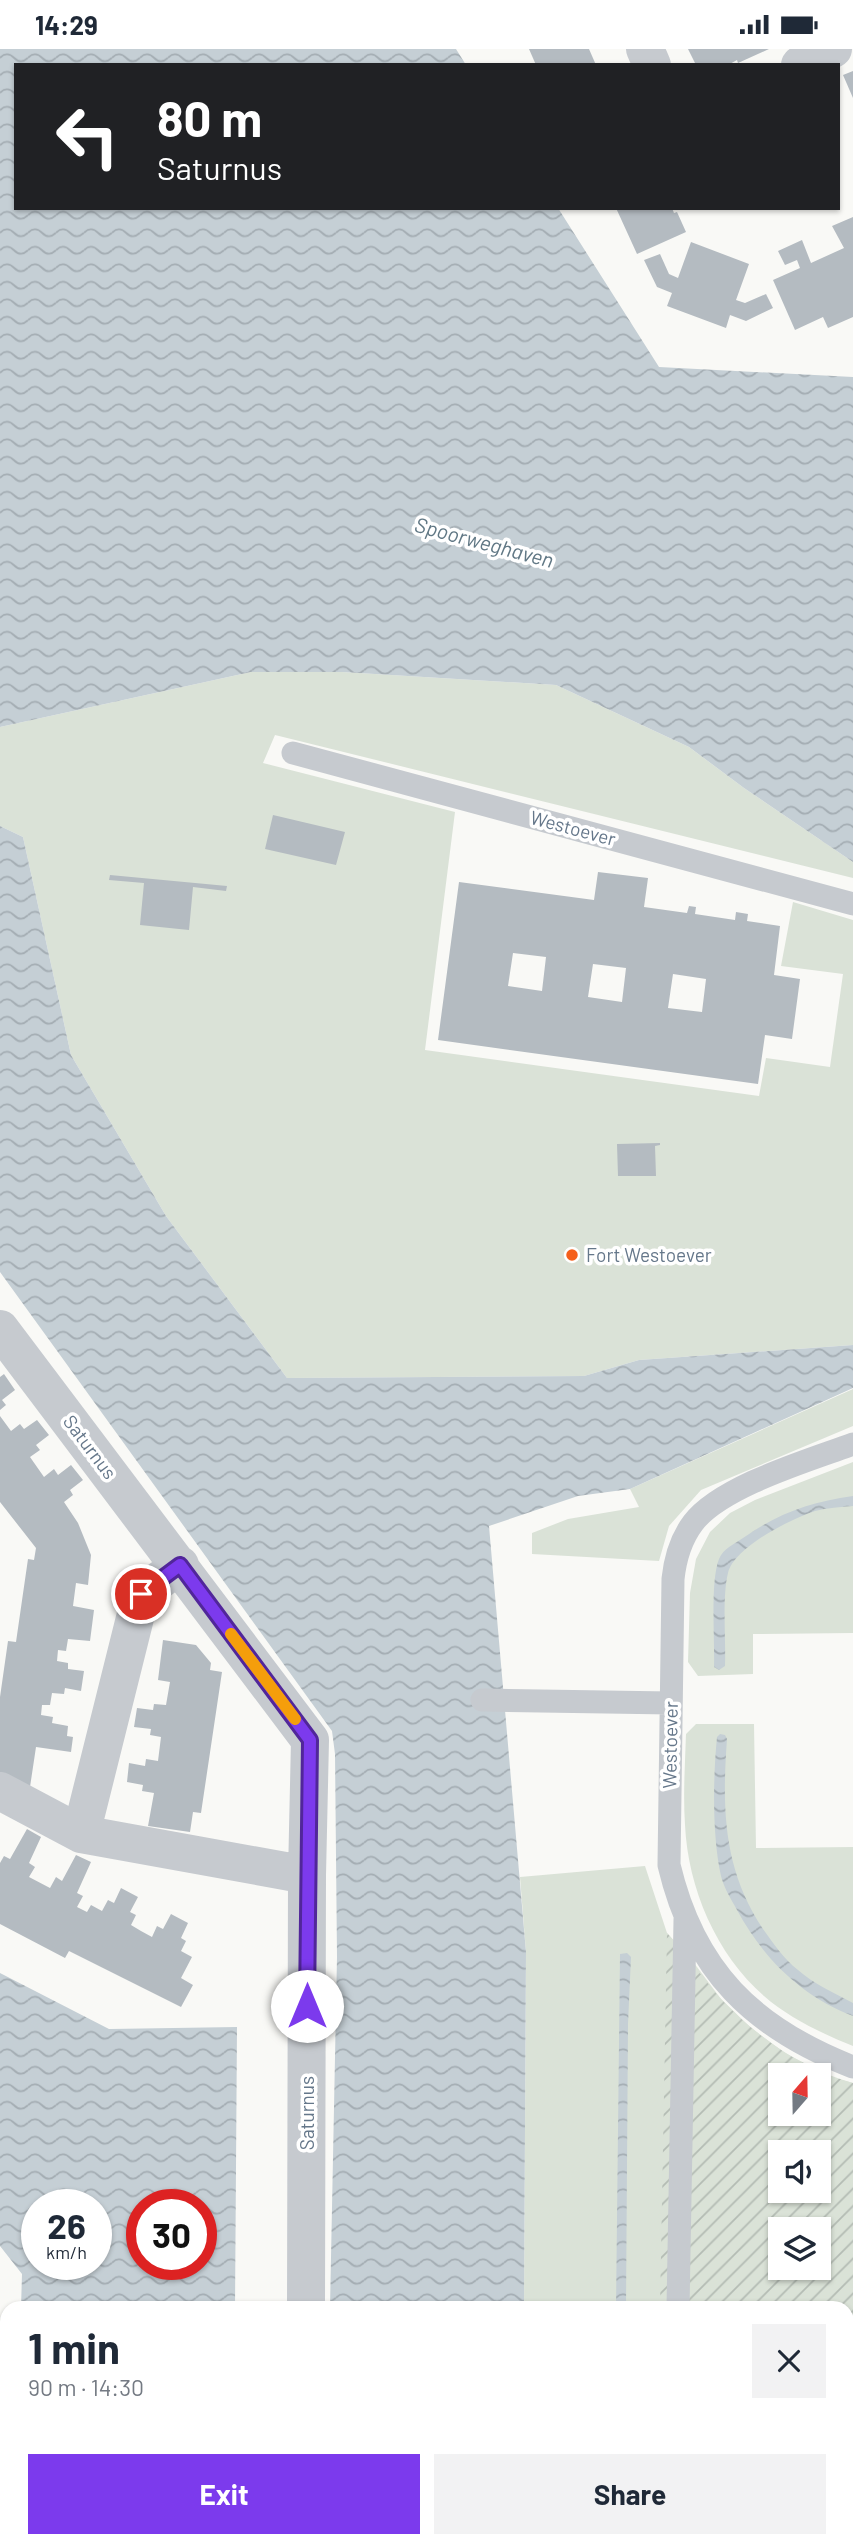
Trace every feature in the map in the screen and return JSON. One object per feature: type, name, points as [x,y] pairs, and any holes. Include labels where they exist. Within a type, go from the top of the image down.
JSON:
[{"type":"street","points":[[804,63],[833,49]]},
{"type":"street","name":"Saturnus","points":[[0,1329],[310,1740],[306,2301]]},
{"type":"street","points":[[80,1834],[141,1594],[180,1565]]},
{"type":"street","points":[[0,1791],[80,1834],[307,1875]]},
{"type":"lane","name":"Westoever","points":[[293,753],[853,904]]},
{"type":"lane","name":"Westoever","points":[[853,1444],[759,1480],[706,1510],[693,1523],[682,1544],[675,1566],[669,1865],[685,1917],[711,1965],[738,1997],[766,2022],[810,2049],[853,2067]]},
{"type":"lane","points":[[482,1700],[671,1703]]},
{"type":"lane","points":[[678,2301],[685,1917]]},
{"type":"shaded area","points":[[251,672],[342,672],[556,685],[689,747],[853,862],[853,878],[275,735],[263,763],[455,812],[425,1050],[759,1096],[766,1058],[830,1067],[843,974],[781,966],[793,902],[853,920],[853,1345],[639,1360],[584,1376],[287,1378],[166,1216],[71,1055],[23,837],[0,826],[0,727]]},
{"type":"shaded area","points":[[853,1389],[853,1426],[701,1490],[669,1526],[659,1561],[532,1554],[532,1533],[568,1519],[639,1507],[630,1489]]},
{"type":"shaded area","points":[[853,1462],[853,1633],[753,1634],[753,1674],[698,1676],[688,1662],[690,1593],[696,1559],[710,1532],[730,1513],[755,1500]]},
{"type":"shaded area","points":[[696,1724],[754,1724],[756,1848],[853,1847],[853,2046],[807,2025],[764,1996],[732,1960],[708,1918],[692,1872],[685,1825],[686,1734]]},
{"type":"shaded area","points":[[645,1866],[667,1933],[691,1959],[721,1999],[750,2027],[785,2053],[804,2063],[768,2063],[768,2126],[831,2126],[831,2077],[853,2083],[853,2301],[524,2301],[526,1952],[520,1877]]},
{"type":"shaded area","points":[[667,1933],[736,2014],[782,2051],[803,2063],[768,2063],[768,2126],[831,2126],[831,2076],[853,2083],[853,2301],[660,2301]]},
{"type":"water","name":"Spoorweghaven","points":[[0,49],[456,49],[465,63],[14,63],[14,210],[559,210],[659,367],[853,377],[853,862],[689,747],[556,685],[342,672],[251,672],[0,727]]},
{"type":"water","points":[[0,826],[23,837],[71,1055],[166,1216],[287,1378],[584,1376],[639,1360],[853,1345],[853,1388],[630,1489],[578,1496],[489,1526],[526,1952],[524,2301],[330,2301],[337,1957],[335,1754],[332,1731],[0,1272]]},
{"type":"water","points":[[853,1496],[853,1506],[815,1511],[792,1520],[752,1544],[732,1563],[725,1594],[725,1666],[719,1670],[714,1667],[715,1581],[716,1569],[723,1552],[782,1515],[809,1505]]},
{"type":"water","points":[[720,1734],[727,1739],[725,1790],[728,1838],[740,1884],[750,1906],[763,1929],[788,1961],[811,1980],[853,2003],[853,2016],[817,1998],[771,1959],[747,1928],[726,1889],[718,1860],[715,1825],[714,1788],[717,1737]]},
{"type":"water","points":[[627,1953],[631,1957],[626,2301],[616,2301],[620,1954]]},
{"type":"water","points":[[0,1973],[109,2029],[237,2027],[235,2301],[21,2301],[22,2280],[112,2280],[112,2189],[21,2189],[21,2273],[0,2246]]},
{"type":"building","points":[[529,49],[589,49],[595,63],[535,63]]},
{"type":"building","points":[[688,49],[769,49],[738,63],[737,60],[732,63],[695,63]]},
{"type":"building","points":[[853,71],[853,98],[843,75]]},
{"type":"building","points":[[617,210],[677,212],[686,232],[637,254]]},
{"type":"building","points":[[853,217],[853,317],[828,328],[823,317],[795,330],[773,280],[800,268],[797,260],[785,265],[778,251],[802,240],[811,263],[844,248],[832,226]]},
{"type":"building","points":[[691,242],[749,264],[736,300],[745,303],[766,294],[773,308],[746,321],[730,315],[726,328],[667,306],[672,293],[657,287],[644,260],[660,254],[669,274],[678,278]]},
{"type":"building","points":[[273,815],[345,832],[336,865],[265,849]]},
{"type":"building","points":[[598,872],[648,878],[644,907],[687,913],[689,906],[696,907],[695,914],[735,920],[736,912],[748,914],[747,921],[780,926],[774,975],[800,979],[792,1039],[765,1035],[758,1084],[438,1040],[459,882],[594,900]],"holes":[[[513,953],[546,957],[542,991],[508,986]],[[593,964],[626,968],[622,1002],[588,997]],[[673,974],[706,979],[702,1012],[668,1008]]]},
{"type":"building","points":[[110,875],[227,886],[226,891],[193,887],[189,930],[140,925],[144,883],[109,880]]},
{"type":"building","points":[[660,1143],[655,1146],[656,1176],[618,1176],[617,1144]]},
{"type":"building","points":[[4,1374],[15,1390],[2,1400],[6,1405],[0,1410],[0,1377]]},
{"type":"building","points":[[0,1416],[11,1431],[20,1424],[24,1429],[37,1420],[49,1435],[36,1445],[40,1450],[30,1457],[44,1477],[54,1469],[58,1475],[71,1465],[83,1480],[70,1490],[73,1495],[64,1502],[78,1523],[91,1555],[88,1585],[76,1583],[73,1606],[94,1610],[90,1641],[68,1639],[66,1651],[58,1650],[57,1661],[68,1663],[68,1669],[84,1671],[81,1691],[65,1688],[64,1694],[52,1693],[50,1705],[42,1705],[41,1715],[53,1717],[52,1723],[68,1726],[67,1736],[73,1737],[71,1752],[36,1747],[30,1787],[0,1772],[0,1697],[8,1641],[16,1642],[28,1559],[34,1560],[36,1548],[0,1502]]},
{"type":"building","points":[[163,1640],[196,1645],[211,1663],[210,1670],[222,1672],[201,1813],[193,1812],[190,1832],[148,1826],[154,1793],[142,1791],[143,1785],[127,1782],[129,1763],[145,1766],[146,1759],[158,1761],[161,1737],[150,1735],[151,1729],[134,1727],[137,1708],[153,1710],[154,1704],[166,1705],[170,1682],[158,1680]]},
{"type":"building","points":[[27,1829],[41,1837],[29,1863],[35,1867],[29,1877],[50,1888],[56,1877],[62,1881],[76,1855],[91,1862],[77,1893],[83,1896],[77,1907],[87,1912],[91,1905],[102,1911],[108,1900],[114,1903],[121,1888],[138,1897],[130,1912],[136,1915],[131,1925],[152,1937],[157,1926],[163,1929],[171,1914],[188,1923],[181,1938],[186,1941],[181,1951],[192,1957],[181,1978],[193,1985],[181,2007],[69,1951],[65,1958],[0,1924],[0,1863],[4,1856],[10,1859]]},
{"type":"slow traffic","points":[[231,1634],[295,1719]]},
{"type":"place","name":"Fort Westoever","points":[[572,1255]]},
{"type":"route","points":[[141,1594],[180,1565],[310,1740],[307,2006]]}]
